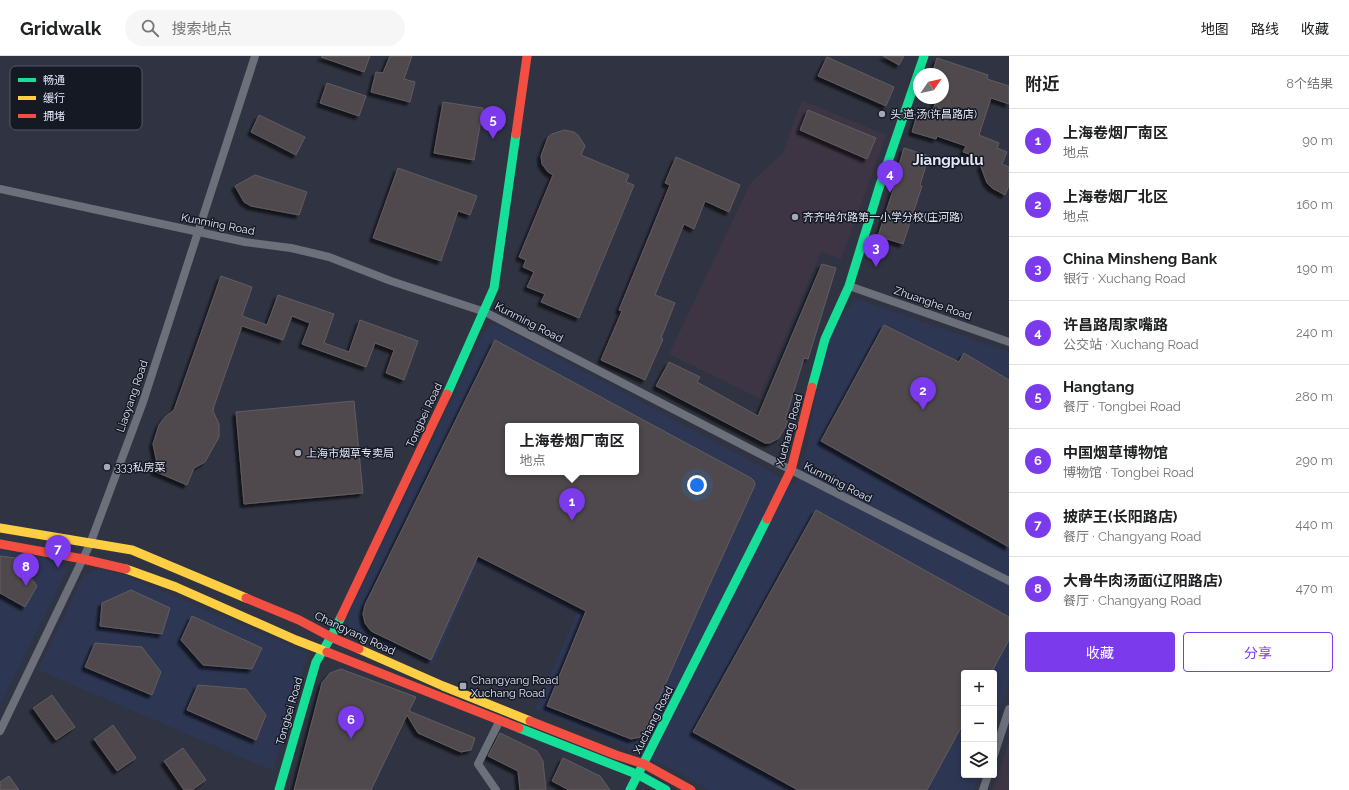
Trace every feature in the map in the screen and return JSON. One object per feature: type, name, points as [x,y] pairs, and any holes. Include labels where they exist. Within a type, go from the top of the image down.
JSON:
[{"type":"street","name":"Liaoyang Road","points":[[0,731],[90,544],[143,402],[256,56]]},
{"type":"street","name":"Tongbei Road","points":[[279,790],[316,662],[331,637],[385,525],[485,312],[494,288],[527,56]]},
{"type":"street","name":"Xuchang Road","points":[[630,790],[792,470],[825,339],[850,286],[879,188],[924,56]]},
{"type":"street","name":"Kunming Road","points":[[0,189],[244,242],[291,248],[329,257],[392,281],[485,312],[1009,581]]},
{"type":"street","name":"Zhuanghe Road","points":[[850,286],[1009,342]]},
{"type":"street","name":"Changyang Road","points":[[0,528],[132,550],[298,620],[331,637],[443,686],[616,755],[644,764],[691,790]]},
{"type":"street","points":[[0,544],[83,559],[136,572],[176,587],[256,623],[323,650],[639,774],[666,790]]},
{"type":"street","points":[[997,746],[1009,709]]},
{"type":"street","points":[[496,790],[478,764],[500,720]]},
{"type":"street","points":[[983,790],[987,778]]},
{"type":"shaded area","name":"齐齐哈尔路第一小学分校(庄河路)","points":[[802,100],[886,135],[841,259],[821,252],[759,398],[669,354],[751,182],[783,153]]},
{"type":"shaded area","points":[[860,300],[1009,352],[1009,685],[997,721],[997,670],[961,670],[961,778],[978,778],[974,790],[710,790],[683,775],[619,744],[535,709],[577,613],[478,562],[433,665],[358,636],[352,632],[347,622],[351,609],[484,332],[489,326],[496,324],[795,485],[806,451],[822,363],[833,330],[847,309],[854,302]]},
{"type":"shaded area","points":[[0,550],[57,561],[67,570],[0,704]]},
{"type":"shaded area","points":[[99,569],[126,576],[308,653],[273,771],[38,670],[84,575]]},
{"type":"shaded area","points":[[1009,742],[1009,790],[993,790]]},
{"type":"building","points":[[370,56],[364,72],[321,57]]},
{"type":"building","points":[[390,56],[412,56],[404,79],[415,82],[410,102],[371,92],[376,72],[383,73]]},
{"type":"building","points":[[883,56],[904,56],[899,65]]},
{"type":"building","points":[[827,57],[894,87],[886,106],[818,76]]},
{"type":"building","points":[[937,58],[988,75],[987,79],[1009,86],[1009,104],[991,98],[979,135],[999,143],[997,148],[1007,152],[1002,164],[1009,167],[1009,185],[1005,195],[992,188],[987,183],[981,167],[984,159],[963,152],[966,146],[937,136],[936,139],[912,132],[917,115],[930,119],[935,104],[949,104],[949,68],[934,68]]},
{"type":"building","points":[[327,83],[366,96],[359,116],[320,103]]},
{"type":"building","points":[[443,102],[483,108],[474,160],[434,153]]},
{"type":"building","points":[[808,110],[876,138],[867,159],[800,130]]},
{"type":"building","points":[[259,115],[305,137],[296,155],[251,132]]},
{"type":"building","points":[[564,130],[574,132],[578,135],[585,146],[581,155],[629,175],[626,182],[634,185],[579,318],[541,302],[545,294],[527,287],[534,272],[523,267],[526,260],[519,257],[553,175],[548,172],[542,164],[541,156],[548,137]]},
{"type":"building","points":[[904,148],[929,156],[920,185],[922,186],[903,244],[878,236],[901,166],[899,165]]},
{"type":"building","points":[[676,157],[740,185],[729,212],[705,201],[694,229],[684,224],[655,295],[675,303],[661,338],[663,339],[645,380],[601,360],[622,311],[619,310],[670,185],[665,183]]},
{"type":"building","points":[[398,168],[477,196],[470,215],[458,211],[441,261],[373,238]]},
{"type":"building","points":[[255,175],[307,192],[299,215],[251,206],[244,202],[235,186]]},
{"type":"building","points":[[822,264],[836,268],[808,359],[804,358],[785,420],[788,422],[779,438],[770,443],[765,443],[656,386],[669,362],[700,377],[697,382],[758,416]]},
{"type":"building","points":[[221,276],[252,287],[242,316],[267,325],[278,295],[334,314],[324,343],[349,352],[360,320],[418,341],[404,380],[386,373],[394,350],[375,343],[366,367],[302,344],[310,323],[292,316],[283,340],[242,326],[214,406],[213,411],[219,424],[219,437],[205,462],[194,468],[187,485],[154,471],[157,463],[153,444],[159,425],[165,417],[174,410]]},
{"type":"building","points":[[884,325],[959,362],[964,353],[1009,380],[1009,547],[821,441]]},
{"type":"building","points":[[495,340],[751,478],[754,481],[755,485],[644,732],[640,737],[631,739],[547,706],[586,611],[478,556],[431,660],[371,631],[365,623],[363,614],[365,605]]},
{"type":"building","points":[[354,401],[363,493],[244,504],[236,412]]},
{"type":"building","points":[[816,510],[1009,617],[1009,640],[993,670],[961,670],[961,728],[927,790],[798,790],[693,732]]},
{"type":"building","points":[[0,556],[16,558],[37,586],[25,607],[0,593]]},
{"type":"building","points":[[131,590],[170,608],[162,634],[100,626],[102,603]]},
{"type":"building","points":[[192,616],[262,648],[252,669],[203,665],[181,640]]},
{"type":"building","points":[[95,643],[142,647],[161,672],[152,695],[85,667]]},
{"type":"building","points":[[341,669],[416,697],[409,711],[475,738],[471,750],[461,752],[418,733],[407,715],[371,790],[294,790],[322,683],[330,673]]},
{"type":"building","points":[[198,685],[246,689],[266,715],[256,740],[187,710]]},
{"type":"building","points":[[52,695],[75,727],[56,740],[33,708]]},
{"type":"building","points":[[113,725],[136,758],[117,771],[94,739]]},
{"type":"building","points":[[500,733],[537,751],[543,761],[546,790],[520,790],[518,771],[488,756]]},
{"type":"building","points":[[183,748],[206,780],[192,790],[184,790],[164,761]]},
{"type":"building","points":[[563,758],[600,776],[610,790],[569,790],[552,781]]},
{"type":"building","points":[[9,776],[19,790],[0,790],[0,782]]},
{"type":"traffic: fast","points":[[812,387],[825,339],[849,286],[879,188],[924,56]]},
{"type":"traffic: fast","points":[[447,394],[494,288],[516,134]]},
{"type":"traffic: fast","points":[[630,790],[767,519]]},
{"type":"traffic: fast","points":[[279,790],[316,662],[341,617]]},
{"type":"traffic: fast","points":[[519,728],[639,775],[666,790]]},
{"type":"traffic: slow","points":[[0,528],[132,550],[246,598]]},
{"type":"traffic: slow","points":[[126,569],[176,587],[296,640],[327,652]]},
{"type":"traffic: slow","points":[[359,649],[443,686],[530,721]]},
{"type":"traffic: jam","points":[[516,134],[527,56]]},
{"type":"traffic: jam","points":[[767,519],[791,470],[812,387]]},
{"type":"traffic: jam","points":[[341,617],[447,394]]},
{"type":"traffic: jam","points":[[0,544],[83,559],[126,569]]},
{"type":"traffic: jam","points":[[246,598],[299,620],[331,637],[359,649]]},
{"type":"traffic: jam","points":[[327,652],[519,728]]},
{"type":"traffic: jam","points":[[530,721],[616,755],[644,764],[691,790]]},
{"type":"place","name":"头·道·汤(许昌路店)","points":[[882,114]]},
{"type":"place","name":"Hangtang","points":[[493,139]]},
{"type":"place","name":"许昌路周家嘴路","points":[[890,193]]},
{"type":"place","name":"齐齐哈尔路第一小学分校(庄河路)","points":[[795,217]]},
{"type":"place","name":"China Minsheng Bank","points":[[876,267]]},
{"type":"place","name":"上海卷烟厂北区","points":[[923,410]]},
{"type":"place","name":"上海市烟草专卖局","points":[[298,453]]},
{"type":"place","name":"333私房菜","points":[[107,467]]},
{"type":"place","name":"上海卷烟厂南区","points":[[572,521]]},
{"type":"place","name":"披萨王(长阳路店)","points":[[58,568]]},
{"type":"place","name":"大骨牛肉汤面(辽阳路店)","points":[[26,586]]},
{"type":"place","name":"Changyang Road Xuchang Road","points":[[463,686]]},
{"type":"place","name":"中国烟草博物馆","points":[[351,739]]},
{"type":"district","name":"Jiangpulu","points":[[948,160]]}]
